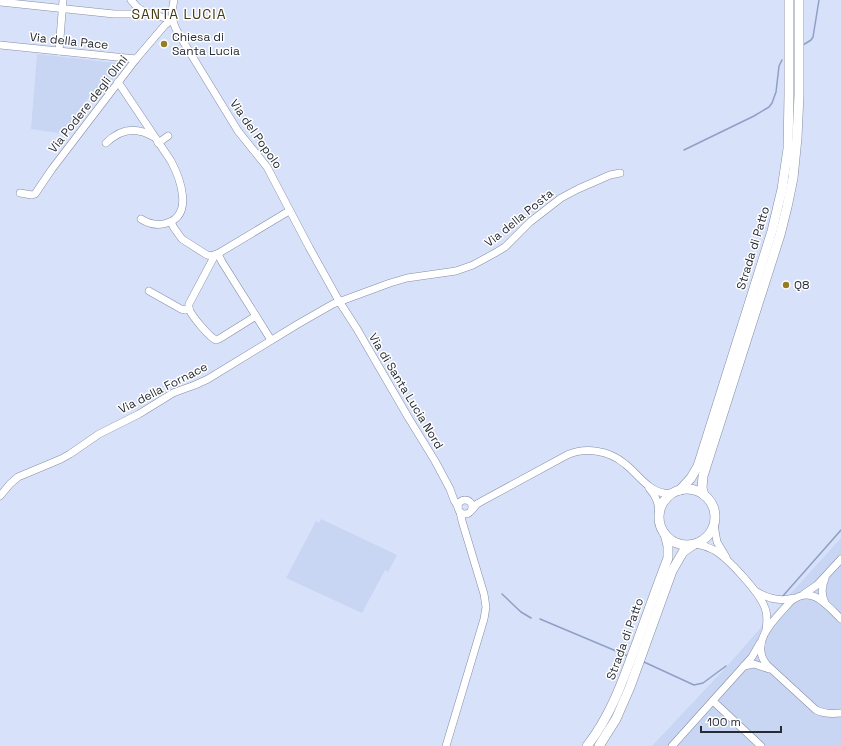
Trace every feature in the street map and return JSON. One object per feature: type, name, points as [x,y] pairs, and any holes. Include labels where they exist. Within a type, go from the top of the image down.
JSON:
[{"type":"main road","name":"Strada di Patto","points":[[677,491],[691,478],[698,466],[772,231],[780,200],[788,137],[790,96],[789,0]]},
{"type":"main road","name":"Strada di Patto","points":[[704,495],[702,488],[703,476],[788,207],[793,178],[797,138],[799,95],[799,0]]},
{"type":"main road","points":[[687,489],[695,490],[704,495],[710,500],[715,514],[714,524],[708,536],[694,544],[686,545],[679,544],[670,539],[660,526],[660,508],[664,501],[677,491],[687,489]]},
{"type":"main road","name":"Strada di Patto","points":[[587,746],[612,707],[636,646],[668,558],[668,546],[665,534]]},
{"type":"main road","name":"Strada di Patto","points":[[599,746],[616,719],[626,697],[672,571],[683,552],[694,544]]},
{"type":"street","points":[[59,51],[63,0]]},
{"type":"street","points":[[131,0],[137,7],[146,13]]},
{"type":"street","points":[[0,2],[114,14],[146,13],[172,20],[171,11],[174,0]]},
{"type":"street","name":"Via Podere degli Olmi","points":[[20,194],[35,194],[52,169],[136,59],[165,25],[172,20]]},
{"type":"street","name":"Via del Popolo","points":[[172,20],[178,33],[232,122],[267,167],[289,211],[339,301]]},
{"type":"street","name":"Via della Pace","points":[[0,45],[136,59]]},
{"type":"street","points":[[118,82],[173,166],[182,191],[182,209],[178,216],[171,222],[156,225],[140,219]]},
{"type":"street","points":[[106,143],[116,134],[128,130],[144,132],[157,140]]},
{"type":"street","points":[[157,140],[168,136]]},
{"type":"street","name":"Via della Posta","points":[[339,301],[390,283],[413,277],[456,271],[473,265],[505,247],[530,222],[561,198],[610,175],[620,174]]},
{"type":"street","points":[[171,222],[182,239],[207,255],[212,256],[289,211]]},
{"type":"street","points":[[149,291],[181,310],[188,308],[217,254]]},
{"type":"street","points":[[217,254],[271,340]]},
{"type":"street","name":"Via della Fornace","points":[[0,496],[18,476],[61,459],[99,434],[139,414],[173,394],[195,386],[208,379],[271,340],[339,301]]},
{"type":"street","name":"Via di Santa Lucia Nord","points":[[339,301],[435,461],[452,493],[459,510],[484,594],[486,611],[446,746]]},
{"type":"street","points":[[188,308],[209,336],[216,340],[256,316]]},
{"type":"street","points":[[467,501],[460,503],[459,510],[463,514],[468,514],[477,504],[566,455],[580,451],[600,452],[615,457],[625,464],[652,489],[665,494],[677,491]]},
{"type":"street","points":[[647,484],[658,502],[659,516]]},
{"type":"street","points":[[452,493],[457,498],[467,501],[477,502],[484,500]]},
{"type":"street","points":[[467,501],[472,506],[472,510]]},
{"type":"street","points":[[714,524],[717,542],[729,562]]},
{"type":"street","points":[[694,544],[703,545],[715,551],[729,562],[756,590],[767,597],[778,600],[787,600],[804,594],[817,585],[841,559]]},
{"type":"street","points":[[825,604],[822,594],[822,587],[828,573]]},
{"type":"street","points":[[756,590],[765,608],[767,621],[766,630]]},
{"type":"street","points":[[804,594],[814,596],[841,618]]},
{"type":"street","points":[[676,745],[712,701],[752,657],[766,630],[796,597]]},
{"type":"street","points":[[761,641],[761,652],[765,663],[816,710],[829,714],[841,713]]},
{"type":"street","points":[[744,666],[757,664],[772,670]]},
{"type":"street","points":[[712,701],[761,746]]},
{"type":"shaded area","points":[[37,54],[125,64],[102,93],[96,89],[82,106],[85,109],[65,134],[31,129]]},
{"type":"shaded area","points":[[321,519],[397,555],[388,572],[385,570],[362,613],[286,578],[316,521],[319,523]]},
{"type":"shaded area","points":[[841,538],[841,746],[652,746],[729,664]]},
{"type":"waterway","points":[[803,45],[813,37],[819,0]]},
{"type":"waterway","points":[[684,150],[754,116],[769,107],[776,92],[779,66],[782,60]]},
{"type":"waterway","points":[[782,597],[841,530]]},
{"type":"waterway","points":[[502,594],[521,612],[531,618]]},
{"type":"waterway","points":[[540,619],[628,656]]},
{"type":"waterway","points":[[644,662],[694,685],[703,683],[726,666]]},
{"type":"place","name":"Chiesa di Santa Lucia","points":[[164,44]]},
{"type":"place","name":"Q8","points":[[786,285]]},
{"type":"district","name":"SANTA LUCIA","points":[[179,14]]}]
